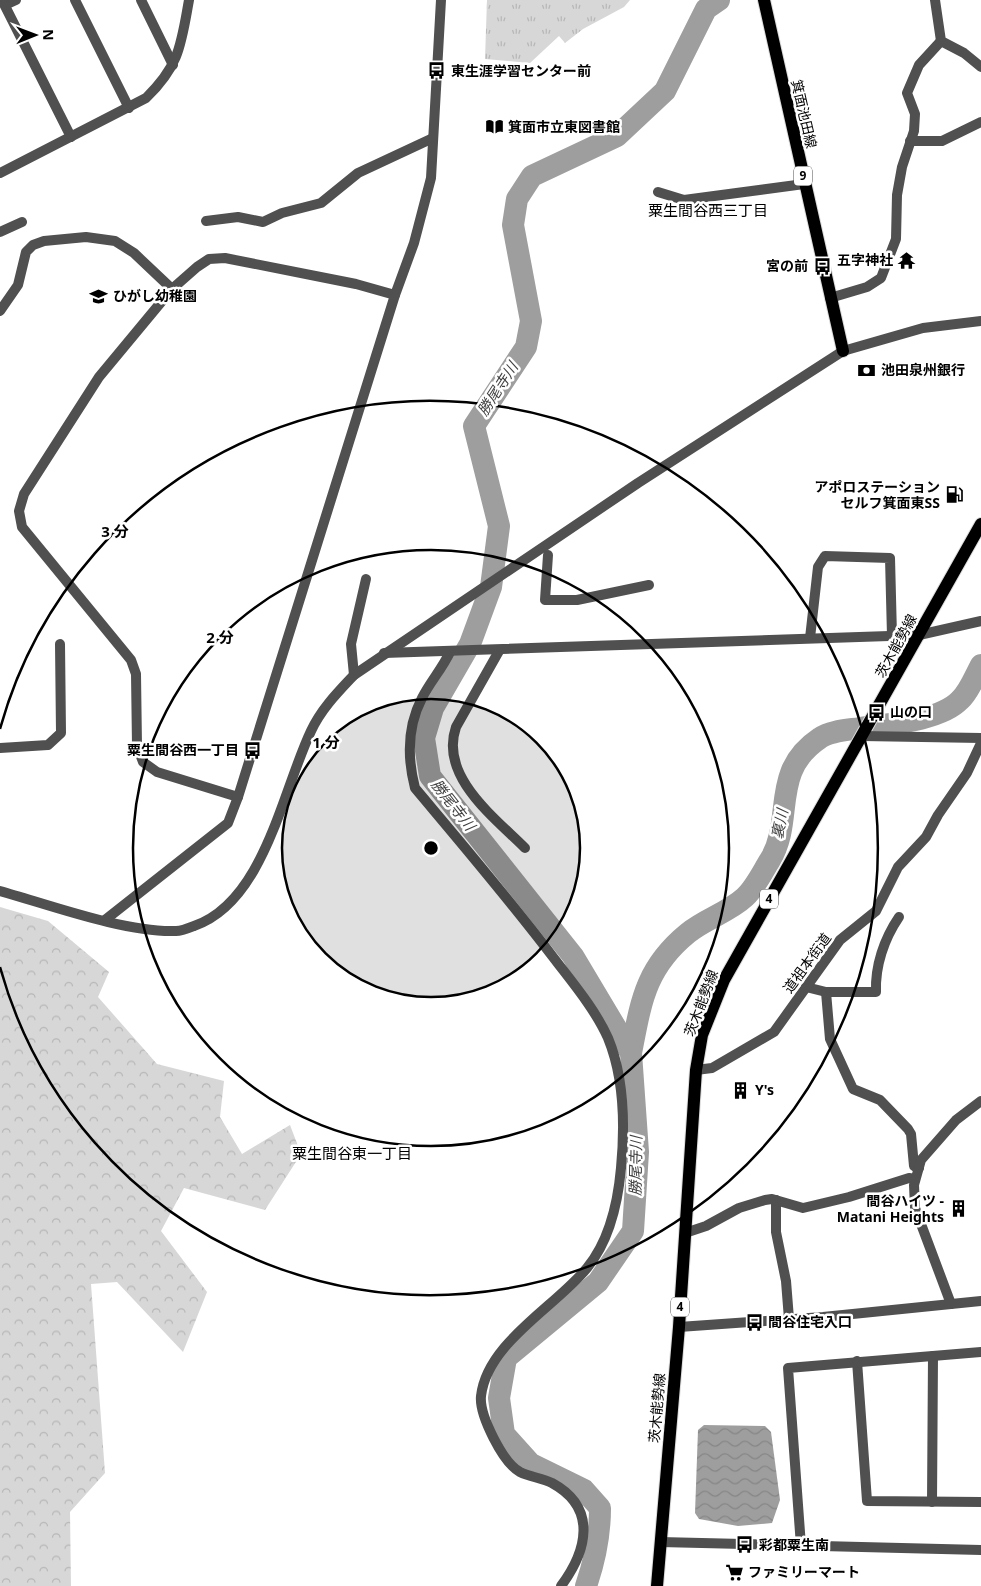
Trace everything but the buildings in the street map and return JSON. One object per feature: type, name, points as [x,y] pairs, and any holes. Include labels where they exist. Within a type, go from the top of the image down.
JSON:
[{"type":"main road","name":"箕面池田線","points":[[764,0],[843,351]]},
{"type":"main road","name":"茨木能勢線","points":[[657,1586],[679,1327],[696,1070],[702,1035],[724,980],[981,524]]},
{"type":"street","points":[[16,0],[4,3],[71,137]]},
{"type":"street","points":[[75,0],[129,108]]},
{"type":"street","points":[[141,0],[173,65]]},
{"type":"street","points":[[0,173],[146,98],[160,84],[173,65],[189,0]]},
{"type":"street","points":[[105,920],[228,823],[238,797],[395,296],[414,244],[431,178],[441,0]]},
{"type":"street","points":[[935,0],[941,41]]},
{"type":"street","points":[[941,41],[964,53],[981,67]]},
{"type":"street","points":[[830,298],[867,287],[881,278],[896,239],[897,196],[915,114],[907,94],[919,65],[941,41]]},
{"type":"street","points":[[910,141],[942,141],[981,122]]},
{"type":"street","points":[[206,221],[238,216],[262,222],[282,212],[320,203],[358,173],[433,138]]},
{"type":"street","points":[[658,192],[684,200],[804,184]]},
{"type":"street","points":[[0,232],[22,222]]},
{"type":"street","points":[[0,311],[18,285],[26,252],[33,245],[44,241],[86,237],[115,240],[134,253],[172,289]]},
{"type":"street","points":[[238,797],[157,772],[143,762],[137,746],[136,674],[131,660],[22,527],[19,511],[24,494],[99,377],[172,289],[196,267],[209,259],[225,258],[356,284],[395,296]]},
{"type":"street","points":[[0,891],[148,930],[178,931],[210,920],[236,899],[260,859],[311,730],[328,703],[354,675],[638,482],[843,351],[923,328],[981,321]]},
{"type":"street","points":[[548,555],[545,600],[577,600],[649,585]]},
{"type":"street","points":[[810,638],[818,567],[825,556],[890,558],[892,636]]},
{"type":"street","points":[[354,675],[351,644],[366,579]]},
{"type":"street","points":[[384,653],[499,651],[919,635],[981,621]]},
{"type":"street","points":[[0,748],[48,745],[61,733],[60,644]]},
{"type":"street","points":[[499,651],[456,727],[452,740],[452,752],[461,778],[480,803],[525,848]]},
{"type":"street","points":[[450,652],[442,669],[422,697],[412,722],[409,766],[415,788],[509,899],[583,996],[608,1038],[621,1095],[622,1157],[618,1198],[607,1233],[590,1265],[568,1289],[501,1349],[488,1374],[481,1397],[483,1419],[497,1444],[517,1471],[553,1484],[571,1500],[582,1516],[585,1526],[582,1545],[561,1586]]},
{"type":"street","points":[[862,736],[981,738]]},
{"type":"street","name":"道祖本街道","points":[[696,1070],[712,1068],[774,1032],[840,940],[876,911],[898,867],[926,838],[938,815],[967,773],[981,744]]},
{"type":"street","points":[[806,987],[826,992],[876,992],[876,975],[887,935],[899,917]]},
{"type":"street","points":[[826,992],[830,1039],[853,1089],[880,1100],[908,1129],[911,1134],[914,1166],[919,1168]]},
{"type":"street","points":[[951,1304],[914,1208],[916,1179],[921,1160],[956,1120],[981,1100]]},
{"type":"street","points":[[685,1233],[706,1226],[739,1208],[765,1200],[776,1200],[803,1208],[849,1198],[910,1178],[916,1179]]},
{"type":"street","points":[[776,1200],[776,1232],[786,1281],[789,1319]]},
{"type":"street","points":[[679,1327],[981,1301]]},
{"type":"street","points":[[801,1546],[788,1368],[981,1352]]},
{"type":"street","points":[[932,1502],[933,1356]]},
{"type":"street","points":[[857,1361],[867,1501],[981,1502]]},
{"type":"street","points":[[660,1542],[981,1550]]},
{"type":"green space","points":[[487,0],[630,0],[624,7],[583,29],[565,43],[559,36],[530,63],[485,59]]},
{"type":"green space","points":[[0,907],[48,921],[109,972],[98,997],[157,1064],[224,1081],[220,1117],[242,1154],[290,1125],[301,1154],[265,1210],[184,1188],[161,1231],[207,1292],[183,1352],[117,1282],[91,1284],[105,1473],[70,1512],[71,1586],[0,1586]]},
{"type":"water","points":[[704,1425],[765,1426],[771,1432],[780,1500],[772,1523],[738,1526],[699,1519],[695,1513],[698,1430]]},
{"type":"waterway","name":"勝尾寺川","points":[[586,1586],[596,1548],[600,1508],[584,1490],[531,1464],[504,1434],[499,1398],[506,1358],[598,1282],[633,1231],[638,1152],[631,1053],[573,956],[430,776],[424,738],[433,708],[470,644],[491,587],[499,526],[474,426],[526,347],[531,321],[513,225],[517,199],[532,176],[617,136],[665,91],[706,9],[719,0]]},
{"type":"waterway","name":"裏川","points":[[631,1053],[642,1002],[647,987],[662,959],[688,933],[732,907],[745,897],[770,860],[781,828],[788,781],[794,766],[804,751],[820,738],[834,732],[899,723],[940,713],[963,697],[981,665]]},
{"type":"place","name":"東生涯学習センター前","points":[[437,71]]},
{"type":"place","name":"箕面市立東図書館","points":[[494,127]]},
{"type":"place","name":"五字神社","points":[[907,260]]},
{"type":"place","name":"宮の前","points":[[822,266]]},
{"type":"place","name":"ひがし幼稚園","points":[[99,296]]},
{"type":"place","name":"池田泉州銀行","points":[[867,370]]},
{"type":"place","name":"アポロステーション セルフ箕面東SS","points":[[954,495]]},
{"type":"place","name":"山の口","points":[[876,712]]},
{"type":"place","name":"粟生間谷西一丁目","points":[[253,750]]},
{"type":"place","name":"Y's","points":[[741,1090]]},
{"type":"place","name":"間谷ハイツ - Matani Heights","points":[[958,1209]]},
{"type":"place","name":"間谷住宅入口","points":[[754,1322]]},
{"type":"place","name":"彩都粟生南","points":[[745,1545]]},
{"type":"place","name":"ファミリーマート","points":[[734,1572]]},
{"type":"district","name":"粟生間谷西三丁目","points":[[708,211]]},
{"type":"district","name":"粟生間谷東一丁目","points":[[352,1154]]}]
